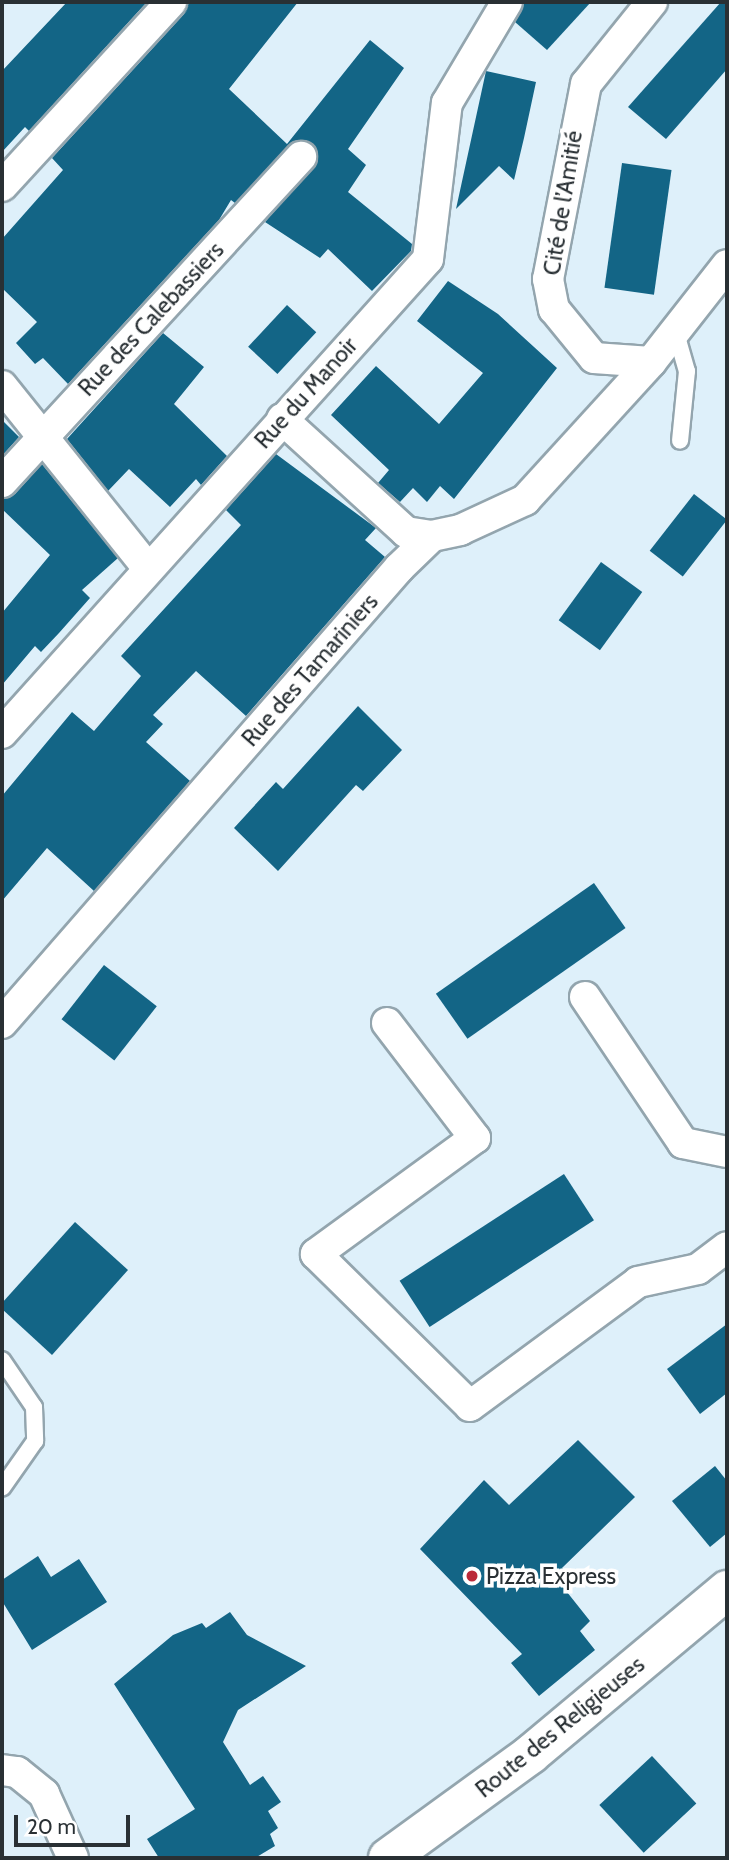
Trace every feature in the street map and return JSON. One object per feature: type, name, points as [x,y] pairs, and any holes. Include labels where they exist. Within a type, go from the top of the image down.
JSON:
[{"type":"main road","name":"Route des Religieuses","points":[[388,1858],[531,1754],[727,1590]]},
{"type":"street","points":[[2,186],[171,2]]},
{"type":"street","name":"Rue du Manoir","points":[[2,733],[428,259],[447,103],[507,2]]},
{"type":"street","name":"Cité de l’Amitié","points":[[651,362],[594,358],[554,309],[548,279],[586,84],[652,2]]},
{"type":"street","name":"Rue des Calebassiers","points":[[2,482],[301,157]]},
{"type":"street","points":[[282,419],[406,532],[432,536],[460,530],[525,499],[651,362],[727,265]]},
{"type":"street","points":[[2,386],[148,568]]},
{"type":"street","name":"Rue des Tamariniers","points":[[2,1023],[432,536]]},
{"type":"street","points":[[585,997],[683,1143],[727,1152]]},
{"type":"street","points":[[387,1023],[475,1138],[316,1254],[470,1406],[638,1282],[698,1269],[727,1247]]},
{"type":"street","points":[[2,1770],[17,1772],[44,1794],[73,1858]]},
{"type":"lane","points":[[676,332],[687,371],[680,441]]},
{"type":"lane","points":[[2,1360],[34,1407],[35,1441],[2,1488]]},
{"type":"building","points":[[67,2],[147,2],[29,131],[25,127],[2,152],[2,71]]},
{"type":"building","points":[[188,2],[298,2],[229,89],[287,144],[370,40],[404,68],[348,149],[366,165],[348,192],[412,244],[411,251],[372,291],[328,249],[320,258],[265,222],[318,161],[312,144],[295,141],[235,203],[231,200],[219,220],[68,384],[43,358],[35,364],[16,343],[37,322],[2,288],[2,239],[63,170],[52,158],[184,14]]},
{"type":"building","points":[[524,2],[591,2],[547,50],[515,22]]},
{"type":"building","points":[[721,2],[727,2],[727,69],[666,139],[628,107]]},
{"type":"building","points":[[486,71],[536,82],[524,138],[514,180],[499,166],[456,209]]},
{"type":"building","points":[[622,163],[672,170],[654,295],[604,288]]},
{"type":"building","points":[[448,281],[498,314],[557,368],[454,499],[440,486],[427,502],[413,488],[400,502],[378,483],[389,470],[331,415],[376,366],[439,424],[483,373],[417,321]]},
{"type":"building","points":[[287,305],[316,332],[277,374],[248,347]]},
{"type":"building","points":[[163,333],[204,367],[174,404],[227,456],[201,485],[196,479],[170,507],[129,469],[108,491],[67,439]]},
{"type":"building","points":[[2,420],[19,437],[2,456]]},
{"type":"building","points":[[276,454],[376,528],[365,540],[385,557],[246,716],[196,671],[153,715],[163,724],[146,742],[190,781],[94,891],[47,848],[2,901],[2,796],[72,712],[94,731],[141,676],[121,656],[241,525],[226,510]]},
{"type":"building","points":[[42,464],[118,558],[82,590],[90,598],[59,633],[41,652],[35,646],[2,685],[2,613],[50,555],[2,509],[2,499],[15,494]]},
{"type":"building","points":[[694,494],[727,520],[683,577],[650,551]]},
{"type":"building","points":[[601,562],[642,592],[600,650],[559,620]]},
{"type":"building","points":[[358,706],[402,750],[363,791],[356,785],[278,871],[234,828],[276,782],[283,789]]},
{"type":"building","points":[[594,883],[626,928],[467,1039],[436,994]]},
{"type":"building","points":[[104,965],[157,1006],[114,1061],[62,1019]]},
{"type":"building","points":[[564,1174],[594,1220],[430,1327],[400,1281]]},
{"type":"building","points":[[75,1222],[128,1270],[52,1355],[2,1309],[2,1303]]},
{"type":"building","points":[[727,1324],[727,1393],[700,1414],[667,1369]]},
{"type":"building","points":[[578,1440],[635,1497],[562,1568],[572,1578],[563,1587],[590,1621],[580,1631],[595,1650],[539,1696],[511,1663],[522,1654],[420,1549],[484,1480],[509,1505]]},
{"type":"building","points":[[715,1466],[727,1481],[727,1533],[710,1547],[672,1501]]},
{"type":"building","points":[[38,1556],[51,1577],[79,1559],[107,1602],[32,1650],[2,1601],[2,1580]]},
{"type":"building","points":[[230,1612],[247,1635],[306,1666],[238,1710],[223,1742],[250,1785],[263,1776],[281,1802],[268,1811],[278,1828],[270,1834],[275,1846],[255,1858],[159,1858],[147,1839],[195,1809],[114,1684],[173,1635],[202,1623],[206,1628]]},
{"type":"building","points":[[652,1756],[696,1804],[644,1853],[599,1805]]},
{"type":"place","name":"Pizza Express","points":[[472,1576]]}]
